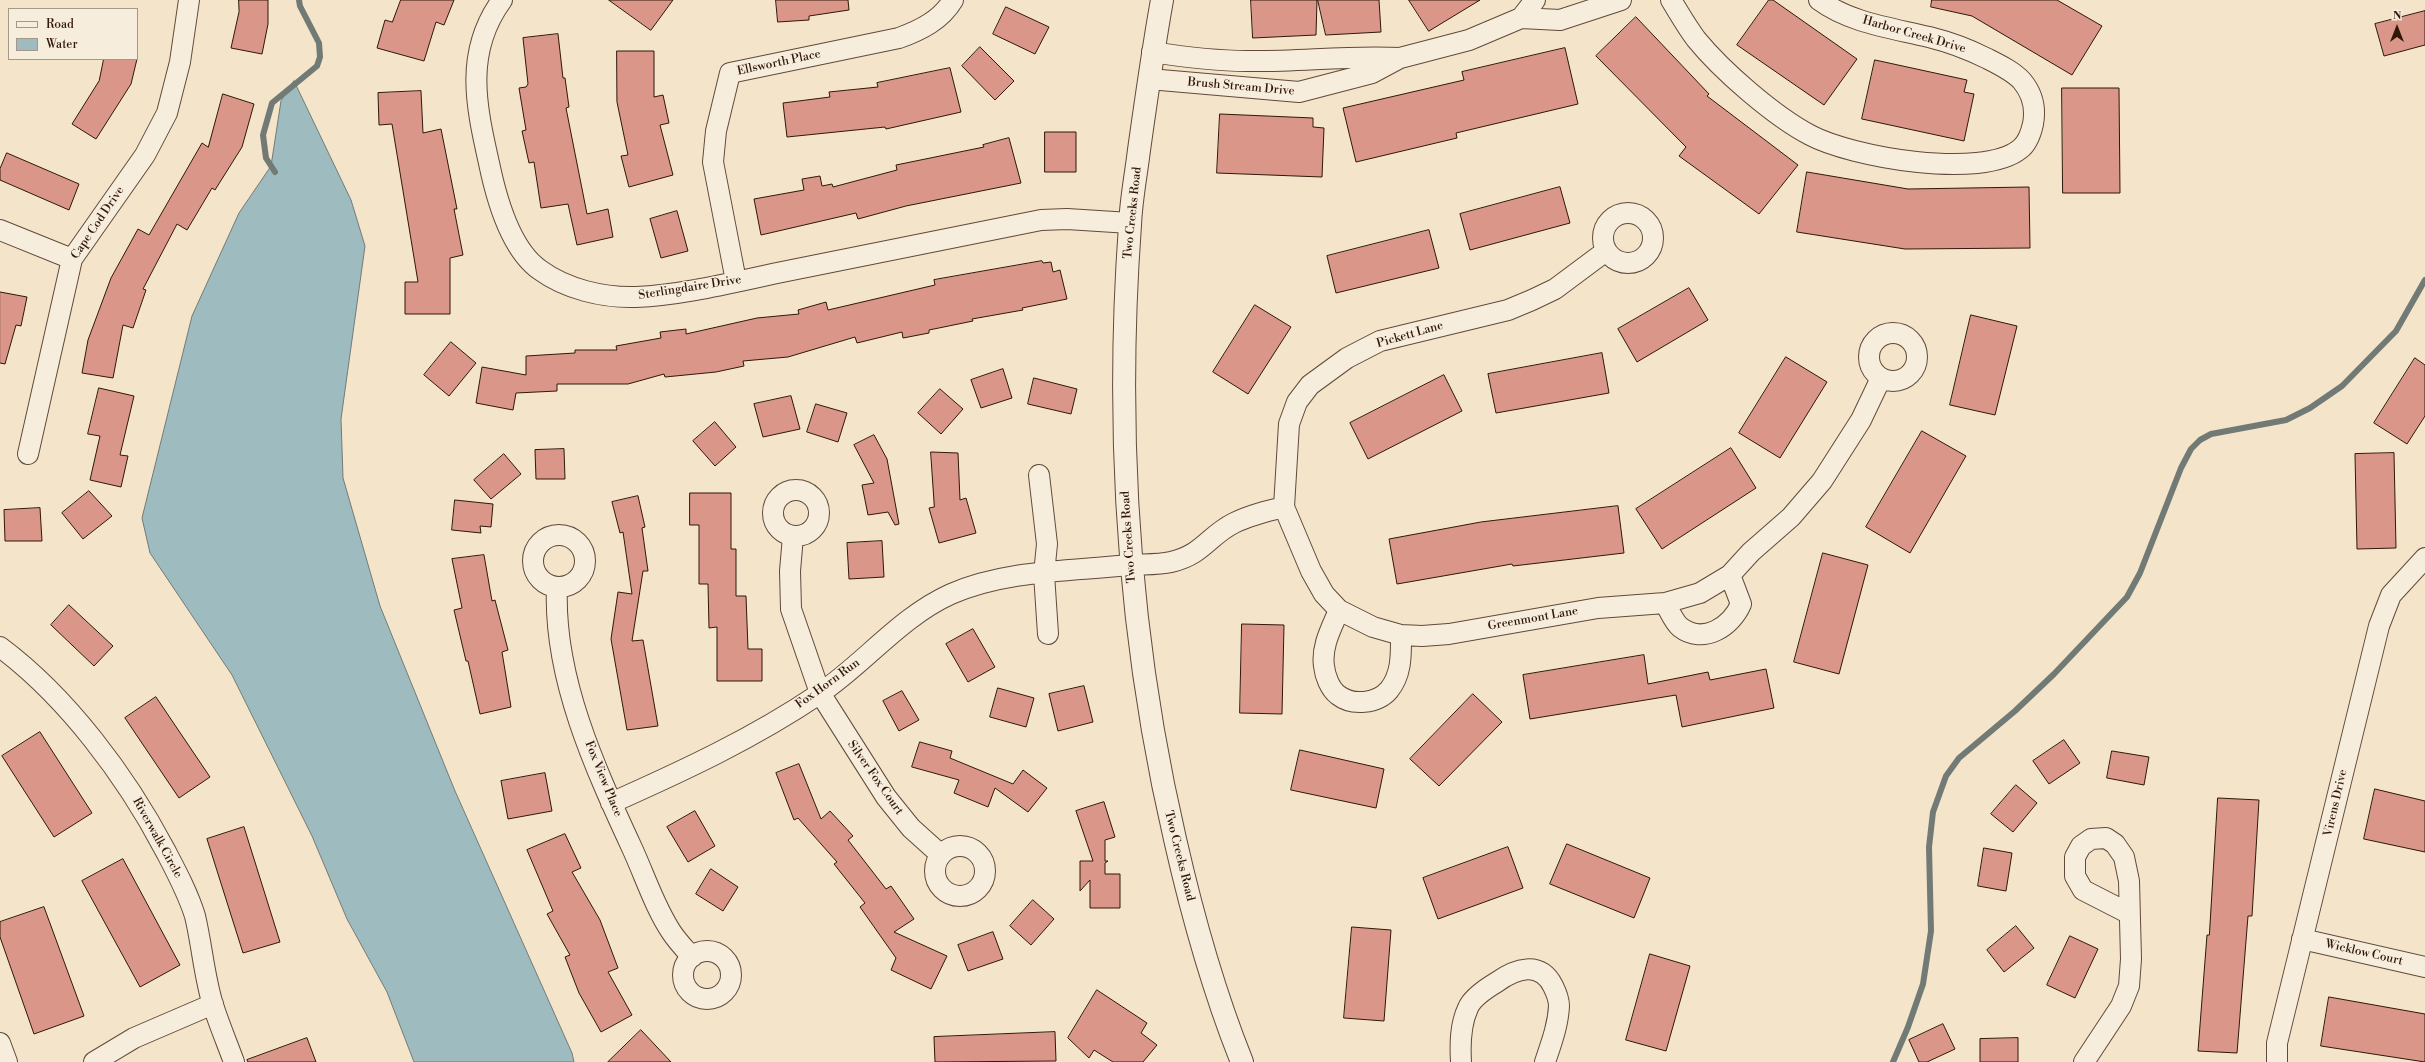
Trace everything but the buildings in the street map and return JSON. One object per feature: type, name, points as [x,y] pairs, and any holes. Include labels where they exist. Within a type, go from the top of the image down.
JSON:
[{"type":"street","name":"Cape Cod Drive","points":[[28,454],[72,259],[145,155],[167,113],[180,62],[189,0]]},
{"type":"street","name":"Sterlingdaire Drive","points":[[502,0],[490,18],[481,42],[475,65],[476,86],[496,196],[521,250],[538,269],[557,281],[584,291],[634,297],[657,295],[736,281],[1040,220],[1067,219],[1130,223]]},
{"type":"street","name":"Ellsworth Place","points":[[736,281],[713,162],[716,130],[730,73],[900,38],[920,30],[937,19],[953,0]]},
{"type":"street","name":"Two Creeks Road","points":[[1162,0],[1152,52],[1130,223],[1124,341],[1124,449],[1130,565],[1138,639],[1160,775],[1199,934],[1242,1062]]},
{"type":"street","name":"Brush Stream Drive","points":[[1521,18],[1535,0]]},
{"type":"street","name":"Brush Stream Drive","points":[[1149,79],[1299,92],[1372,73],[1400,58],[1469,40],[1521,18],[1560,20],[1621,0]]},
{"type":"street","name":"Harbor Creek Drive","points":[[1671,0],[1697,39],[1736,79],[1774,111],[1810,135],[1835,144],[1890,159],[1968,162],[1999,160],[2021,148],[2031,134],[2034,116],[2032,97],[2021,80],[1999,64],[1965,48],[1932,37],[1863,21],[1828,7],[1819,0]]},
{"type":"street","name":"Brush Stream Drive","points":[[1152,52],[1206,60],[1247,62],[1365,56],[1400,58]]},
{"type":"street","points":[[0,230],[72,259]]},
{"type":"street","name":"Pickett Lane","points":[[1284,507],[1289,424],[1297,402],[1310,385],[1346,358],[1380,341],[1508,310],[1532,300],[1556,289],[1606,251]]},
{"type":"street","name":"Greenmont Lane","points":[[1284,507],[1311,571],[1324,594],[1339,610],[1373,627],[1401,635],[1448,634],[1598,608],[1665,603],[1700,593],[1730,575],[1751,552],[1791,517],[1822,482],[1861,420],[1881,378]]},
{"type":"street","points":[[1039,475],[1047,544],[1044,574],[1048,634]]},
{"type":"street","points":[[1130,565],[1168,563],[1188,557],[1234,523],[1258,513],[1284,507]]},
{"type":"street","name":"Silver Fox Court","points":[[793,536],[790,571],[791,609],[820,693],[886,797],[911,828],[941,854]]},
{"type":"street","name":"Virens Drive","points":[[2277,1062],[2277,1043],[2302,939],[2321,870],[2340,784],[2353,739],[2379,626],[2391,595],[2425,558]]},
{"type":"street","name":"Fox Horn Run","points":[[612,803],[709,758],[768,725],[820,693],[917,614],[951,594],[1002,580],[1130,565]]},
{"type":"street","points":[[1665,603],[1679,627],[1694,633],[1707,634],[1721,629],[1735,618],[1741,604],[1730,575]]},
{"type":"street","name":"Fox View Place","points":[[557,587],[558,625],[567,674],[577,711],[612,803],[672,933],[692,957]]},
{"type":"street","points":[[1339,610],[1326,640],[1324,665],[1329,684],[1339,696],[1360,702],[1376,700],[1388,691],[1396,677],[1401,661],[1401,635]]},
{"type":"street","name":"Riverwalk Circle","points":[[0,647],[28,668],[60,702],[110,762],[142,808],[180,878],[194,915],[213,1004],[234,1062]]},
{"type":"street","points":[[2084,1062],[2121,1006],[2129,986],[2131,959],[2128,913]]},
{"type":"street","name":"Wicklow Court","points":[[2302,939],[2425,967]]},
{"type":"street","points":[[1461,1062],[1461,1028],[1468,1007],[1488,988],[1511,972],[1528,968],[1540,972],[1550,980],[1559,1004],[1556,1030],[1545,1062]]},
{"type":"street","points":[[94,1062],[134,1038],[213,1004]]},
{"type":"street","points":[[0,1043],[8,1062]]},
{"type":"water","points":[[294,81],[351,200],[365,246],[341,419],[343,478],[380,606],[455,791],[572,1053],[574,1062],[414,1062],[387,992],[347,919],[312,836],[232,675],[150,553],[142,518],[192,316],[239,213],[271,166],[281,101]]},
{"type":"waterway","points":[[275,172],[266,158],[263,135],[272,103],[317,66],[320,57],[319,43],[300,6],[299,0]]},
{"type":"waterway","points":[[1893,1062],[1908,1027],[1923,984],[1931,931],[1929,847],[1933,812],[1946,776],[1959,758],[2015,711],[2054,674],[2127,597],[2140,573],[2181,468],[2191,449],[2200,440],[2211,434],[2286,420],[2310,408],[2342,386],[2396,331],[2425,280]]}]
